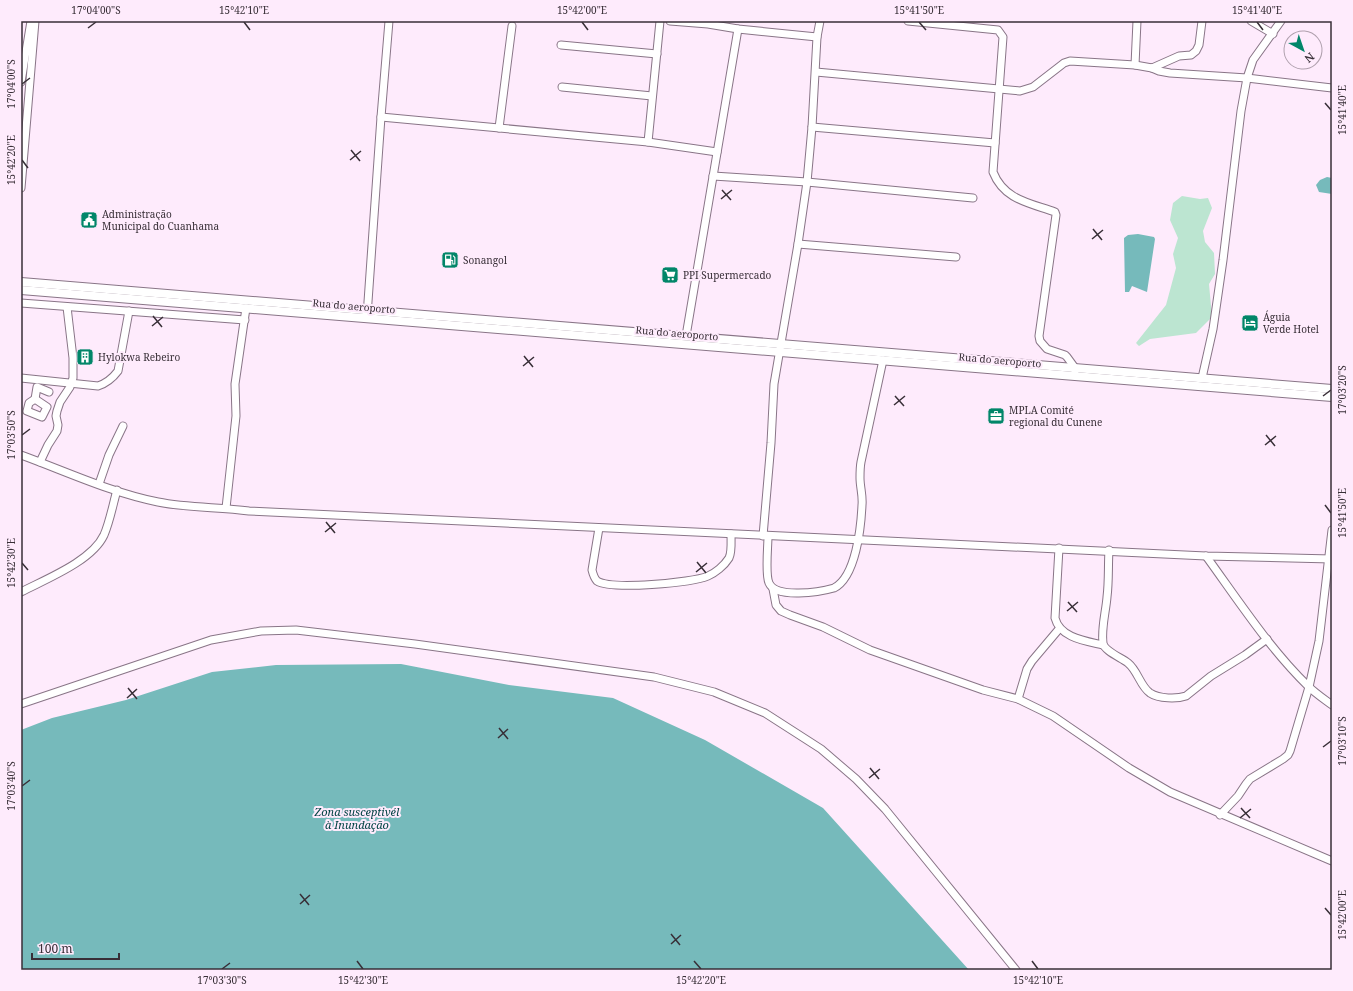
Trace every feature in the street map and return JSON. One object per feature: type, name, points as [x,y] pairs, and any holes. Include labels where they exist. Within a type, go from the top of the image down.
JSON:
[{"type":"main road","name":"Rua do aeroporto","points":[[21,282],[368,314],[1075,372],[1332,397]]},
{"type":"main road","name":"Rua do aeroporto","points":[[21,290],[246,308],[368,314],[686,336],[883,360],[1202,378],[1332,389]]},
{"type":"street","points":[[21,82],[31,21]]},
{"type":"street","points":[[21,188],[35,21]]},
{"type":"street","points":[[368,314],[389,21]]},
{"type":"street","points":[[648,142],[660,21]]},
{"type":"street","points":[[670,21],[708,24],[738,30],[817,37]]},
{"type":"street","points":[[820,21],[817,37],[816,72],[807,182],[773,392],[765,536],[767,576],[769,584],[773,588],[783,593],[805,593],[830,590],[838,586],[843,581],[851,566],[858,539],[862,505],[860,477],[861,462],[883,360]]},
{"type":"street","points":[[908,21],[998,30],[1003,37],[993,172],[997,182],[1006,191],[1019,200],[1055,212],[1056,215],[1039,336],[1040,341],[1047,349],[1065,355],[1075,372]]},
{"type":"street","points":[[1135,65],[1137,21]]},
{"type":"street","points":[[1152,68],[1179,56],[1191,55],[1196,51],[1199,45],[1202,21]]},
{"type":"street","points":[[1250,21],[1273,34]]},
{"type":"street","points":[[1202,378],[1213,329],[1241,111],[1247,78],[1252,62],[1281,21]]},
{"type":"street","points":[[499,128],[512,26]]},
{"type":"street","points":[[686,336],[738,30]]},
{"type":"street","points":[[561,45],[656,54]]},
{"type":"street","points":[[816,72],[1020,91],[1033,87],[1064,63],[1070,61],[1135,65],[1170,73],[1247,78],[1332,88]]},
{"type":"street","points":[[562,87],[652,96]]},
{"type":"street","points":[[381,117],[648,142],[717,152]]},
{"type":"street","points":[[812,127],[994,143]]},
{"type":"street","points":[[713,176],[807,182],[973,198]]},
{"type":"street","points":[[798,244],[956,257]]},
{"type":"street","points":[[21,303],[244,320]]},
{"type":"street","points":[[40,462],[57,431],[58,420],[56,411],[71,384],[73,358],[67,307]]},
{"type":"street","points":[[226,508],[236,416],[235,384],[246,308]]},
{"type":"street","points":[[21,378],[98,386],[106,384],[113,379],[118,372],[129,312]]},
{"type":"street","points":[[36,399],[37,387],[49,392]]},
{"type":"street","points":[[36,399],[47,407],[42,417],[27,411],[29,403],[36,399]]},
{"type":"street","points":[[44,413],[58,420]]},
{"type":"street","points":[[99,484],[115,440],[123,426]]},
{"type":"street","points":[[21,455],[143,499],[199,508],[226,508],[249,511],[765,536],[1109,550],[1206,556],[1331,559]]},
{"type":"street","points":[[21,592],[57,574],[86,556],[97,545],[104,535],[117,490]]},
{"type":"street","points":[[599,528],[592,570],[594,576],[597,580],[603,583],[631,585],[685,582],[707,576],[720,568],[729,557],[731,534]]},
{"type":"street","points":[[1220,815],[1238,796],[1250,779],[1288,756],[1292,746],[1309,686],[1319,641],[1323,604],[1331,559],[1332,530]]},
{"type":"street","points":[[1059,548],[1055,618],[1059,629],[1083,641],[1103,645],[1130,665],[1146,689],[1155,696],[1181,698],[1186,696],[1211,676],[1267,639]]},
{"type":"street","points":[[1103,645],[1109,550]]},
{"type":"street","points":[[1206,556],[1279,655],[1309,686],[1332,705]]},
{"type":"street","points":[[773,588],[776,604],[781,611],[823,627],[870,650],[983,690],[1018,699],[1053,716],[1130,768],[1170,792],[1220,815],[1332,861]]},
{"type":"street","points":[[1018,699],[1027,669],[1059,629]]},
{"type":"street","points":[[21,704],[211,640],[261,631],[296,630],[423,645],[654,677],[714,692],[765,713],[821,749],[856,779],[885,809],[1016,970]]},
{"type":"shaded area","points":[[1182,196],[1200,199],[1208,198],[1212,208],[1203,231],[1205,242],[1214,253],[1215,274],[1209,284],[1212,317],[1196,333],[1150,339],[1139,346],[1136,343],[1166,305],[1176,268],[1173,254],[1178,238],[1170,220],[1173,203]]},
{"type":"water","points":[[1327,177],[1332,178],[1332,194],[1319,192],[1316,185],[1320,180]]},
{"type":"water","points":[[1138,234],[1154,237],[1155,239],[1147,292],[1132,286],[1129,292],[1125,292],[1124,238],[1128,235]]},
{"type":"water","name":"Zona susceptivél à Inundação","points":[[401,664],[509,685],[613,698],[705,740],[823,808],[969,970],[21,970],[21,730],[52,718],[126,700],[212,672],[276,665]]},
{"type":"place","name":"Administração Municipal do Cuanhama","points":[[89,220]]},
{"type":"place","name":"Sonangol","points":[[450,260]]},
{"type":"place","name":"PPI Supermercado","points":[[670,275]]},
{"type":"place","name":"Águia Verde Hotel","points":[[1250,323]]},
{"type":"place","name":"Hylokwa Rebeiro","points":[[85,357]]},
{"type":"place","name":"MPLA Comité regional du Cunene","points":[[996,416]]}]
